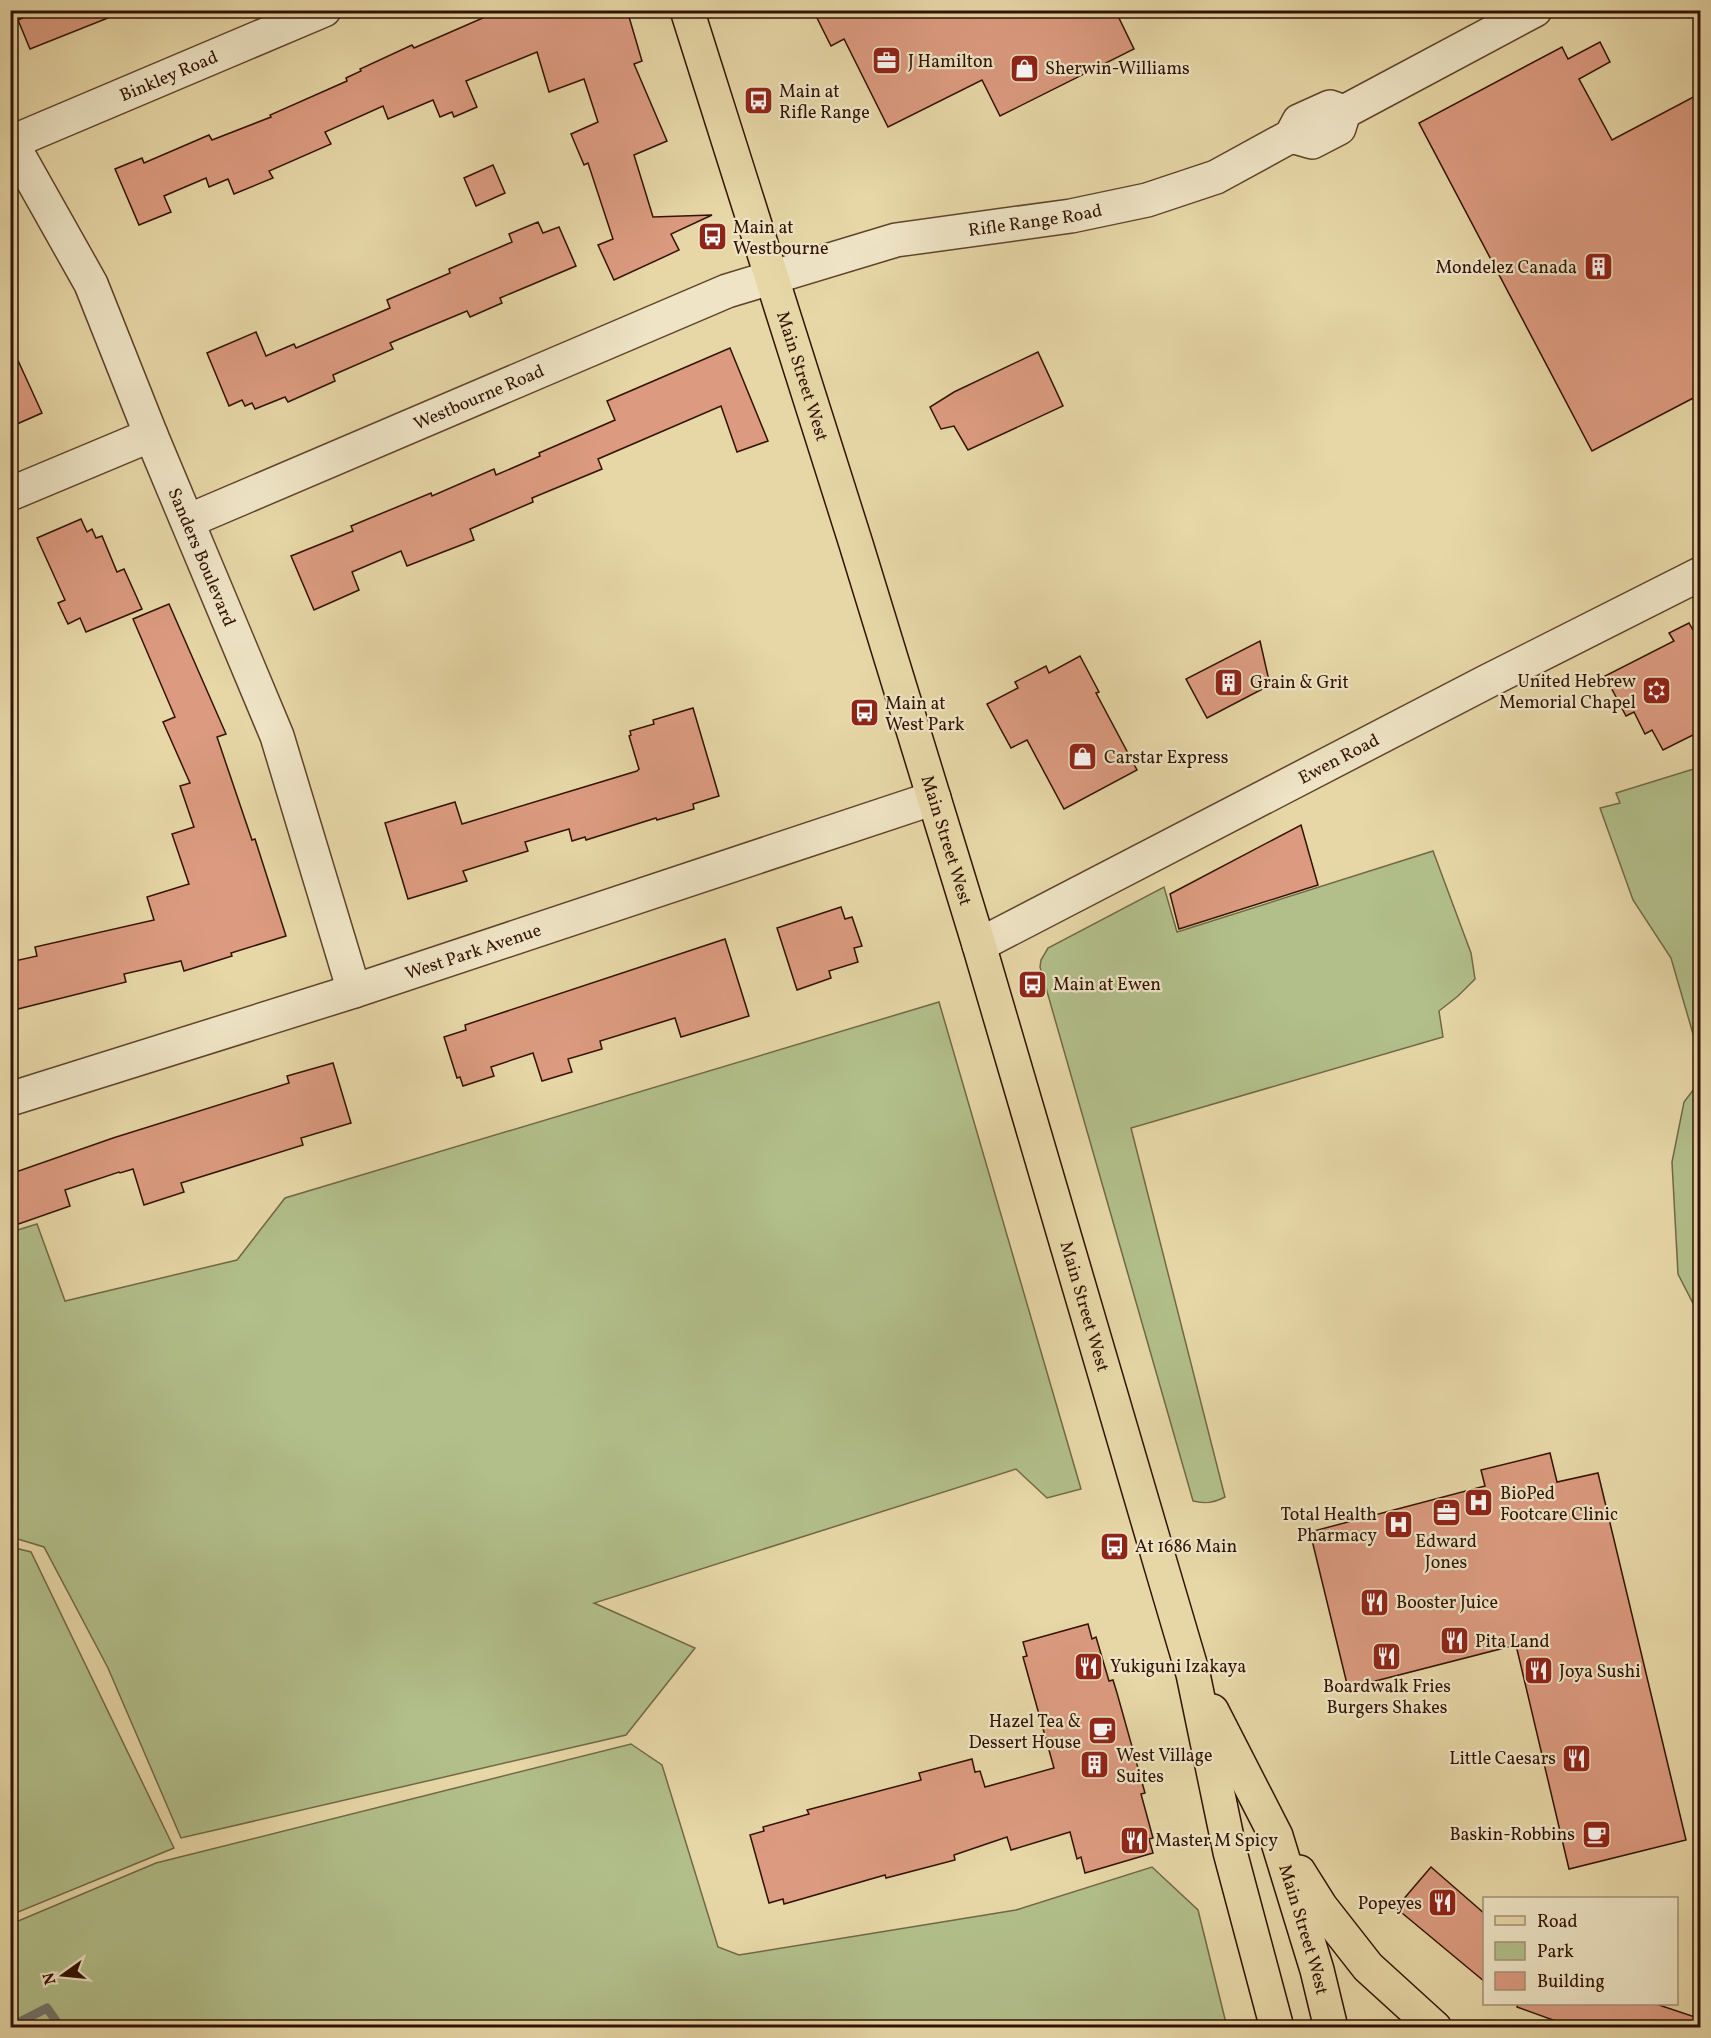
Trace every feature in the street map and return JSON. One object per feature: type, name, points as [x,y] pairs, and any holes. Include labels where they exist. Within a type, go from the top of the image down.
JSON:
[{"type":"main road","name":"Main Street West","points":[[687,10],[856,544],[979,945],[1193,1674],[1230,1852],[1277,2028]]},
{"type":"main road","name":"Main Street West","points":[[1193,1674],[1276,1836],[1317,1970],[1331,2028]]},
{"type":"main road","points":[[1276,1836],[1321,1907],[1368,1967],[1435,2028]]},
{"type":"street","name":"Binkley Road","points":[[11,141],[324,10]]},
{"type":"street","name":"Rifle Range Road","points":[[771,278],[896,240],[1071,216],[1147,200],[1216,177],[1291,136],[1299,121],[1330,107],[1344,112],[1535,10]]},
{"type":"street","name":"Sanders Boulevard","points":[[11,141],[92,284],[151,435],[277,736],[354,991]]},
{"type":"street","name":"Westbourne Road","points":[[188,521],[727,291],[771,278]]},
{"type":"street","points":[[10,494],[151,435]]},
{"type":"street","name":"Ewen Road","points":[[979,945],[1486,682],[1701,574]]},
{"type":"street","name":"West Park Avenue","points":[[10,1099],[354,991],[934,798]]},
{"type":"green space","points":[[1700,767],[1700,1058],[1671,958],[1633,900],[1600,808],[1620,803],[1616,793]]},
{"type":"green space","points":[[1433,851],[1471,953],[1475,979],[1439,1011],[1443,1037],[1131,1128],[1225,1497],[1209,1502],[1193,1501],[1040,967],[1041,960],[1048,948],[1164,887],[1177,932]]},
{"type":"green space","points":[[939,1002],[1081,1489],[1047,1498],[1016,1469],[594,1603],[695,1648],[626,1735],[181,1838],[108,1668],[44,1547],[11,1537],[11,1232],[37,1224],[65,1301],[237,1260],[285,1198]]},
{"type":"green space","points":[[1700,1081],[1700,1317],[1678,1274],[1672,1162],[1684,1102]]},
{"type":"green space","points":[[11,1547],[31,1552],[174,1848],[11,1915]]},
{"type":"green space","points":[[631,1744],[662,1765],[718,1947],[739,1955],[1016,1910],[1152,1867],[1198,1910],[1227,2027],[11,2027],[11,1924],[156,1863]]},
{"type":"building","points":[[41,10],[123,10],[123,12],[30,49],[18,20]]},
{"type":"building","points":[[501,10],[627,10],[642,61],[634,64],[667,141],[634,155],[653,217],[712,215],[671,234],[679,250],[614,280],[598,245],[613,239],[588,163],[584,165],[571,134],[598,122],[584,79],[549,92],[537,52],[466,81],[477,107],[454,117],[452,112],[440,117],[433,100],[388,119],[383,106],[325,132],[331,144],[269,171],[273,178],[234,194],[228,179],[209,187],[206,178],[164,196],[171,212],[139,225],[115,169],[142,158],[144,163],[209,135],[212,140],[271,117],[270,115],[347,81],[346,78],[361,71],[360,69],[412,45],[414,48]]},
{"type":"building","points":[[813,10],[1115,10],[1134,49],[1000,116],[982,80],[888,127],[844,39],[831,46]]},
{"type":"building","name":"Mondelez Canada","points":[[1600,42],[1610,62],[1579,79],[1612,140],[1701,93],[1701,394],[1592,451],[1419,123],[1562,47],[1568,59]]},
{"type":"building","points":[[493,165],[505,193],[476,206],[464,178]]},
{"type":"building","points":[[538,222],[543,233],[559,227],[576,266],[500,298],[502,303],[470,317],[467,311],[390,343],[393,349],[333,375],[335,381],[288,402],[285,397],[255,409],[252,403],[245,406],[242,400],[229,406],[207,353],[256,332],[266,356],[294,344],[296,348],[390,308],[387,300],[450,273],[449,269],[512,242],[509,234]]},
{"type":"building","points":[[10,343],[42,413],[10,427]]},
{"type":"building","points":[[730,348],[768,441],[737,452],[721,406],[598,459],[602,469],[532,498],[533,502],[470,529],[474,540],[407,566],[401,551],[352,572],[359,590],[314,610],[291,556],[353,531],[351,526],[431,493],[432,496],[494,469],[496,475],[540,456],[539,453],[615,420],[607,401]]},
{"type":"building","points":[[1038,352],[1063,406],[968,450],[954,426],[941,429],[930,407],[954,392]]},
{"type":"building","points":[[81,519],[87,532],[92,529],[96,538],[102,536],[117,572],[124,569],[142,609],[86,632],[80,618],[68,624],[58,603],[65,600],[37,538]]},
{"type":"building","points":[[169,604],[226,734],[217,737],[252,840],[255,839],[286,936],[184,971],[181,961],[124,974],[126,982],[10,1011],[10,962],[37,956],[35,947],[154,920],[147,897],[189,884],[172,834],[194,827],[180,786],[190,783],[163,722],[175,717],[133,619]]},
{"type":"building","name":"United Hebrew Memorial Chapel","points":[[1689,623],[1693,630],[1701,626],[1701,731],[1663,750],[1652,730],[1645,734],[1634,712],[1626,716],[1605,676],[1674,641],[1669,633]]},
{"type":"building","name":"Grain & Grit","points":[[1260,641],[1270,685],[1207,718],[1186,679]]},
{"type":"building","points":[[1080,656],[1099,692],[1096,693],[1137,770],[1064,809],[1027,740],[1011,748],[987,704],[1018,688],[1015,682],[1046,666],[1049,673]]},
{"type":"building","points":[[693,708],[719,796],[693,804],[694,809],[657,820],[656,818],[586,840],[585,837],[572,841],[569,829],[525,842],[528,851],[463,871],[467,881],[408,899],[385,823],[455,802],[462,824],[637,771],[639,769],[629,736],[630,731],[654,724],[653,720]]},
{"type":"building","points":[[1301,825],[1318,885],[1179,929],[1170,894]]},
{"type":"building","points":[[841,907],[845,919],[852,917],[862,946],[854,948],[858,962],[829,971],[831,978],[797,990],[777,928]]},
{"type":"building","points":[[725,939],[749,1016],[681,1037],[675,1018],[600,1041],[602,1049],[568,1059],[572,1072],[542,1081],[533,1053],[491,1067],[494,1076],[463,1086],[460,1077],[457,1078],[444,1037],[466,1030],[465,1025]]},
{"type":"building","points":[[333,1063],[351,1123],[301,1138],[303,1145],[181,1183],[184,1192],[144,1205],[133,1169],[119,1172],[65,1190],[70,1206],[10,1227],[10,1174],[113,1138],[289,1083],[287,1076]]},
{"type":"building","points":[[1550,1453],[1557,1482],[1598,1473],[1686,1840],[1569,1869],[1516,1645],[1348,1688],[1310,1532],[1485,1486],[1481,1470]]},
{"type":"building","name":"West Village Suites","points":[[1088,1624],[1092,1639],[1096,1637],[1109,1681],[1113,1680],[1117,1693],[1145,1793],[1141,1794],[1153,1838],[1149,1839],[1153,1853],[1085,1873],[1081,1857],[1077,1859],[1070,1832],[1011,1850],[1007,1837],[954,1855],[955,1860],[886,1878],[885,1875],[784,1904],[783,1899],[769,1903],[750,1835],[764,1831],[763,1827],[809,1814],[807,1810],[921,1780],[919,1773],[972,1759],[975,1772],[980,1771],[985,1787],[1054,1768],[1023,1657],[1027,1656],[1023,1642]]},
{"type":"building","points":[[1431,1867],[1483,1912],[1483,1980],[1396,1908]]},
{"type":"building","points":[[1518,2005],[1659,2005],[1701,2019],[1701,2028],[1575,2028],[1517,2007]]},
{"type":"waterway","points":[[10,2027],[47,2008],[61,2028]]},
{"type":"place","name":"J Hamilton","points":[[887,61]]},
{"type":"place","name":"Sherwin-Williams","points":[[1024,68]]},
{"type":"place","name":"Main at Rifle Range","points":[[758,101]]},
{"type":"place","name":"Main at Westbourne","points":[[712,237]]},
{"type":"place","name":"Mondelez Canada","points":[[1598,267]]},
{"type":"place","name":"Grain & Grit","points":[[1229,682]]},
{"type":"place","name":"United Hebrew Memorial Chapel","points":[[1657,691]]},
{"type":"place","name":"Main at West Park","points":[[864,713]]},
{"type":"place","name":"Carstar Express","points":[[1083,757]]},
{"type":"place","name":"Main at Ewen","points":[[1032,984]]},
{"type":"place","name":"BioPed Footcare Clinic","points":[[1479,1503]]},
{"type":"place","name":"Edward Jones","points":[[1446,1512]]},
{"type":"place","name":"Total Health Pharmacy","points":[[1398,1524]]},
{"type":"place","name":"At 1686 Main","points":[[1114,1546]]},
{"type":"place","name":"Booster Juice","points":[[1375,1602]]},
{"type":"place","name":"Pita Land","points":[[1454,1641]]},
{"type":"place","name":"Boardwalk Fries Burgers Shakes","points":[[1387,1657]]},
{"type":"place","name":"Yukiguni Izakaya","points":[[1089,1666]]},
{"type":"place","name":"Joya Sushi","points":[[1538,1671]]},
{"type":"place","name":"Hazel Tea & Dessert House","points":[[1102,1731]]},
{"type":"place","name":"Little Caesars","points":[[1577,1758]]},
{"type":"place","name":"West Village Suites","points":[[1095,1765]]},
{"type":"place","name":"Baskin-Robbins","points":[[1596,1834]]},
{"type":"place","name":"Master M Spicy","points":[[1134,1840]]},
{"type":"place","name":"Popeyes","points":[[1443,1903]]}]
